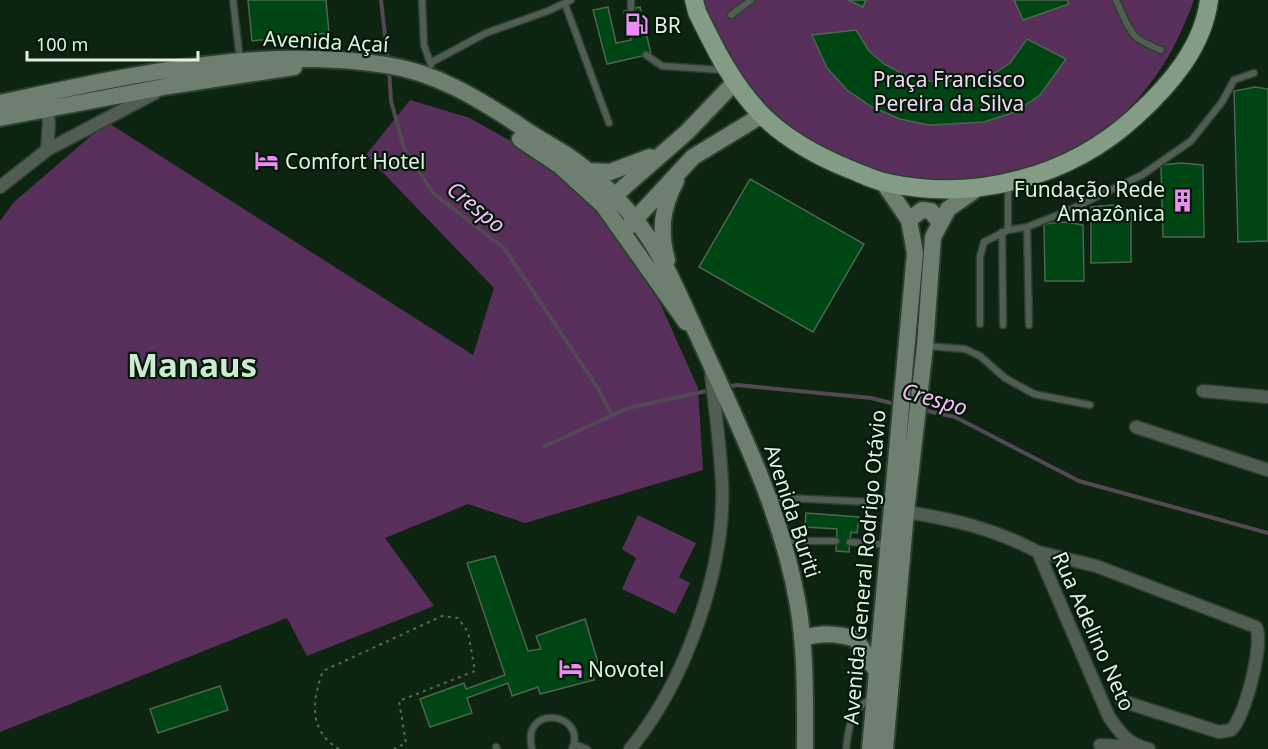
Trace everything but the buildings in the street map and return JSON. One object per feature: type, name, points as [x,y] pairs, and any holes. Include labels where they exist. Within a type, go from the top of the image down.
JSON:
[{"type":"main road","points":[[694,0],[697,12],[729,76],[762,115],[789,138],[819,157],[883,182],[930,189],[1008,185],[1060,166],[1095,148],[1125,126],[1177,73],[1197,41],[1211,4]]},
{"type":"main road","name":"Avenida Açaí","points":[[0,118],[46,102],[240,61],[293,58],[387,65],[430,75],[477,97],[565,154],[586,171],[608,201]]},
{"type":"main road","name":"Avenida Açaí","points":[[0,103],[46,102],[293,67],[382,75],[430,75],[472,107],[608,201]]},
{"type":"main road","points":[[608,201],[667,149],[729,76]]},
{"type":"main road","points":[[623,231],[636,220],[684,166],[721,138],[762,115]]},
{"type":"main road","points":[[586,171],[598,173],[627,168],[667,149]]},
{"type":"main road","points":[[673,281],[662,242],[663,216],[667,198],[684,166]]},
{"type":"main road","name":"Avenida General Rodrigo Otávio","points":[[883,182],[909,220],[915,253],[885,749]]},
{"type":"main road","points":[[909,220],[922,210],[931,211],[939,222],[948,209],[978,188]]},
{"type":"main road","name":"Avenida Buriti","points":[[608,201],[636,220],[673,281],[709,357],[769,497],[783,540],[798,604],[806,685],[805,749]]},
{"type":"main road","name":"Avenida Buriti","points":[[608,201],[623,231],[674,307],[697,334]]},
{"type":"main road","name":"Avenida General Rodrigo Otávio","points":[[870,749],[888,545],[898,508],[925,346],[933,237],[939,222]]},
{"type":"main road","points":[[802,638],[822,633],[839,633],[856,639],[877,672]]},
{"type":"street","points":[[0,187],[47,150],[97,121],[169,86]]},
{"type":"street","points":[[46,102],[47,150]]},
{"type":"street","points":[[634,747],[660,708],[694,637],[715,562],[722,484],[709,357]]},
{"type":"street","points":[[1203,391],[1268,397]]},
{"type":"street","points":[[1136,427],[1268,470]]},
{"type":"street","name":"Rua Adelino Neto","points":[[898,508],[985,527],[1038,552],[1101,702],[1121,734],[1142,748]]},
{"type":"street","points":[[1038,552],[1096,566],[1256,627],[1259,633],[1250,684],[1238,720],[1231,730],[1220,732],[1122,701]]},
{"type":"street","name":"Rua Adelino Neto","points":[[1100,745],[1142,748]]},
{"type":"lane","points":[[233,0],[240,61]]},
{"type":"lane","points":[[422,0],[424,45],[430,75],[503,26],[568,2],[609,123]]},
{"type":"lane","points":[[631,0],[631,9]]},
{"type":"lane","points":[[731,15],[751,0]]},
{"type":"lane","points":[[1116,0],[1132,36],[1161,50]]},
{"type":"lane","points":[[646,55],[662,66],[729,76]]},
{"type":"lane","points":[[980,324],[984,242],[1005,231],[1027,227],[1112,192],[1142,175],[1191,141],[1222,102],[1234,80],[1254,73]]},
{"type":"lane","points":[[1003,325],[1008,185]]},
{"type":"lane","points":[[1027,227],[1029,325]]},
{"type":"lane","points":[[925,346],[964,349],[980,356],[1005,378],[1034,394],[1090,405]]},
{"type":"lane","points":[[769,497],[898,508]]},
{"type":"lane","points":[[783,540],[837,541]]},
{"type":"lane","points":[[850,542],[888,545]]},
{"type":"lane","points":[[846,749],[852,716],[856,708],[874,696]]},
{"type":"lane","points":[[532,749],[531,730],[540,720],[548,717],[557,717],[570,726],[573,746],[587,749]]},
{"type":"path","points":[[339,749],[325,741],[317,726],[314,694],[324,671],[442,616],[458,618],[468,632],[475,671],[399,701],[406,743],[394,749]]},
{"type":"green space","name":"Praça Francisco Pereira da Silva","points":[[704,0],[1194,0],[1182,30],[1159,71],[1123,115],[1109,126],[1071,151],[1016,174],[960,183],[904,179],[851,163],[802,137],[760,100],[727,54]]},
{"type":"green space","points":[[410,100],[470,118],[546,161],[605,219],[660,303],[698,388],[703,470],[525,523],[468,504],[385,538],[434,606],[307,656],[287,618],[0,732],[0,221],[14,202],[107,122],[473,355],[494,288],[366,155]]},
{"type":"green space","points":[[638,515],[696,543],[679,577],[690,583],[675,614],[622,589],[636,558],[622,549]]},
{"type":"waterway","name":"Crespo","points":[[381,0],[388,62]]},
{"type":"waterway","name":"Crespo","points":[[389,69],[391,101],[404,148],[433,193],[504,248],[597,387],[612,415]]},
{"type":"waterway","name":"Crespo","points":[[727,387],[737,385],[871,398],[895,404]]},
{"type":"waterway","name":"Crespo","points":[[543,447],[628,408],[711,390]]},
{"type":"waterway","name":"Crespo","points":[[923,410],[955,417],[1079,481],[1268,533]]},
{"type":"place","name":"BR","points":[[636,25]]},
{"type":"place","name":"Comfort Hotel","points":[[267,161]]},
{"type":"place","name":"Fundação Rede Amazônica","points":[[1183,201]]},
{"type":"place","name":"Novotel","points":[[570,669]]},
{"type":"district","name":"Manaus","points":[[192,364]]}]
